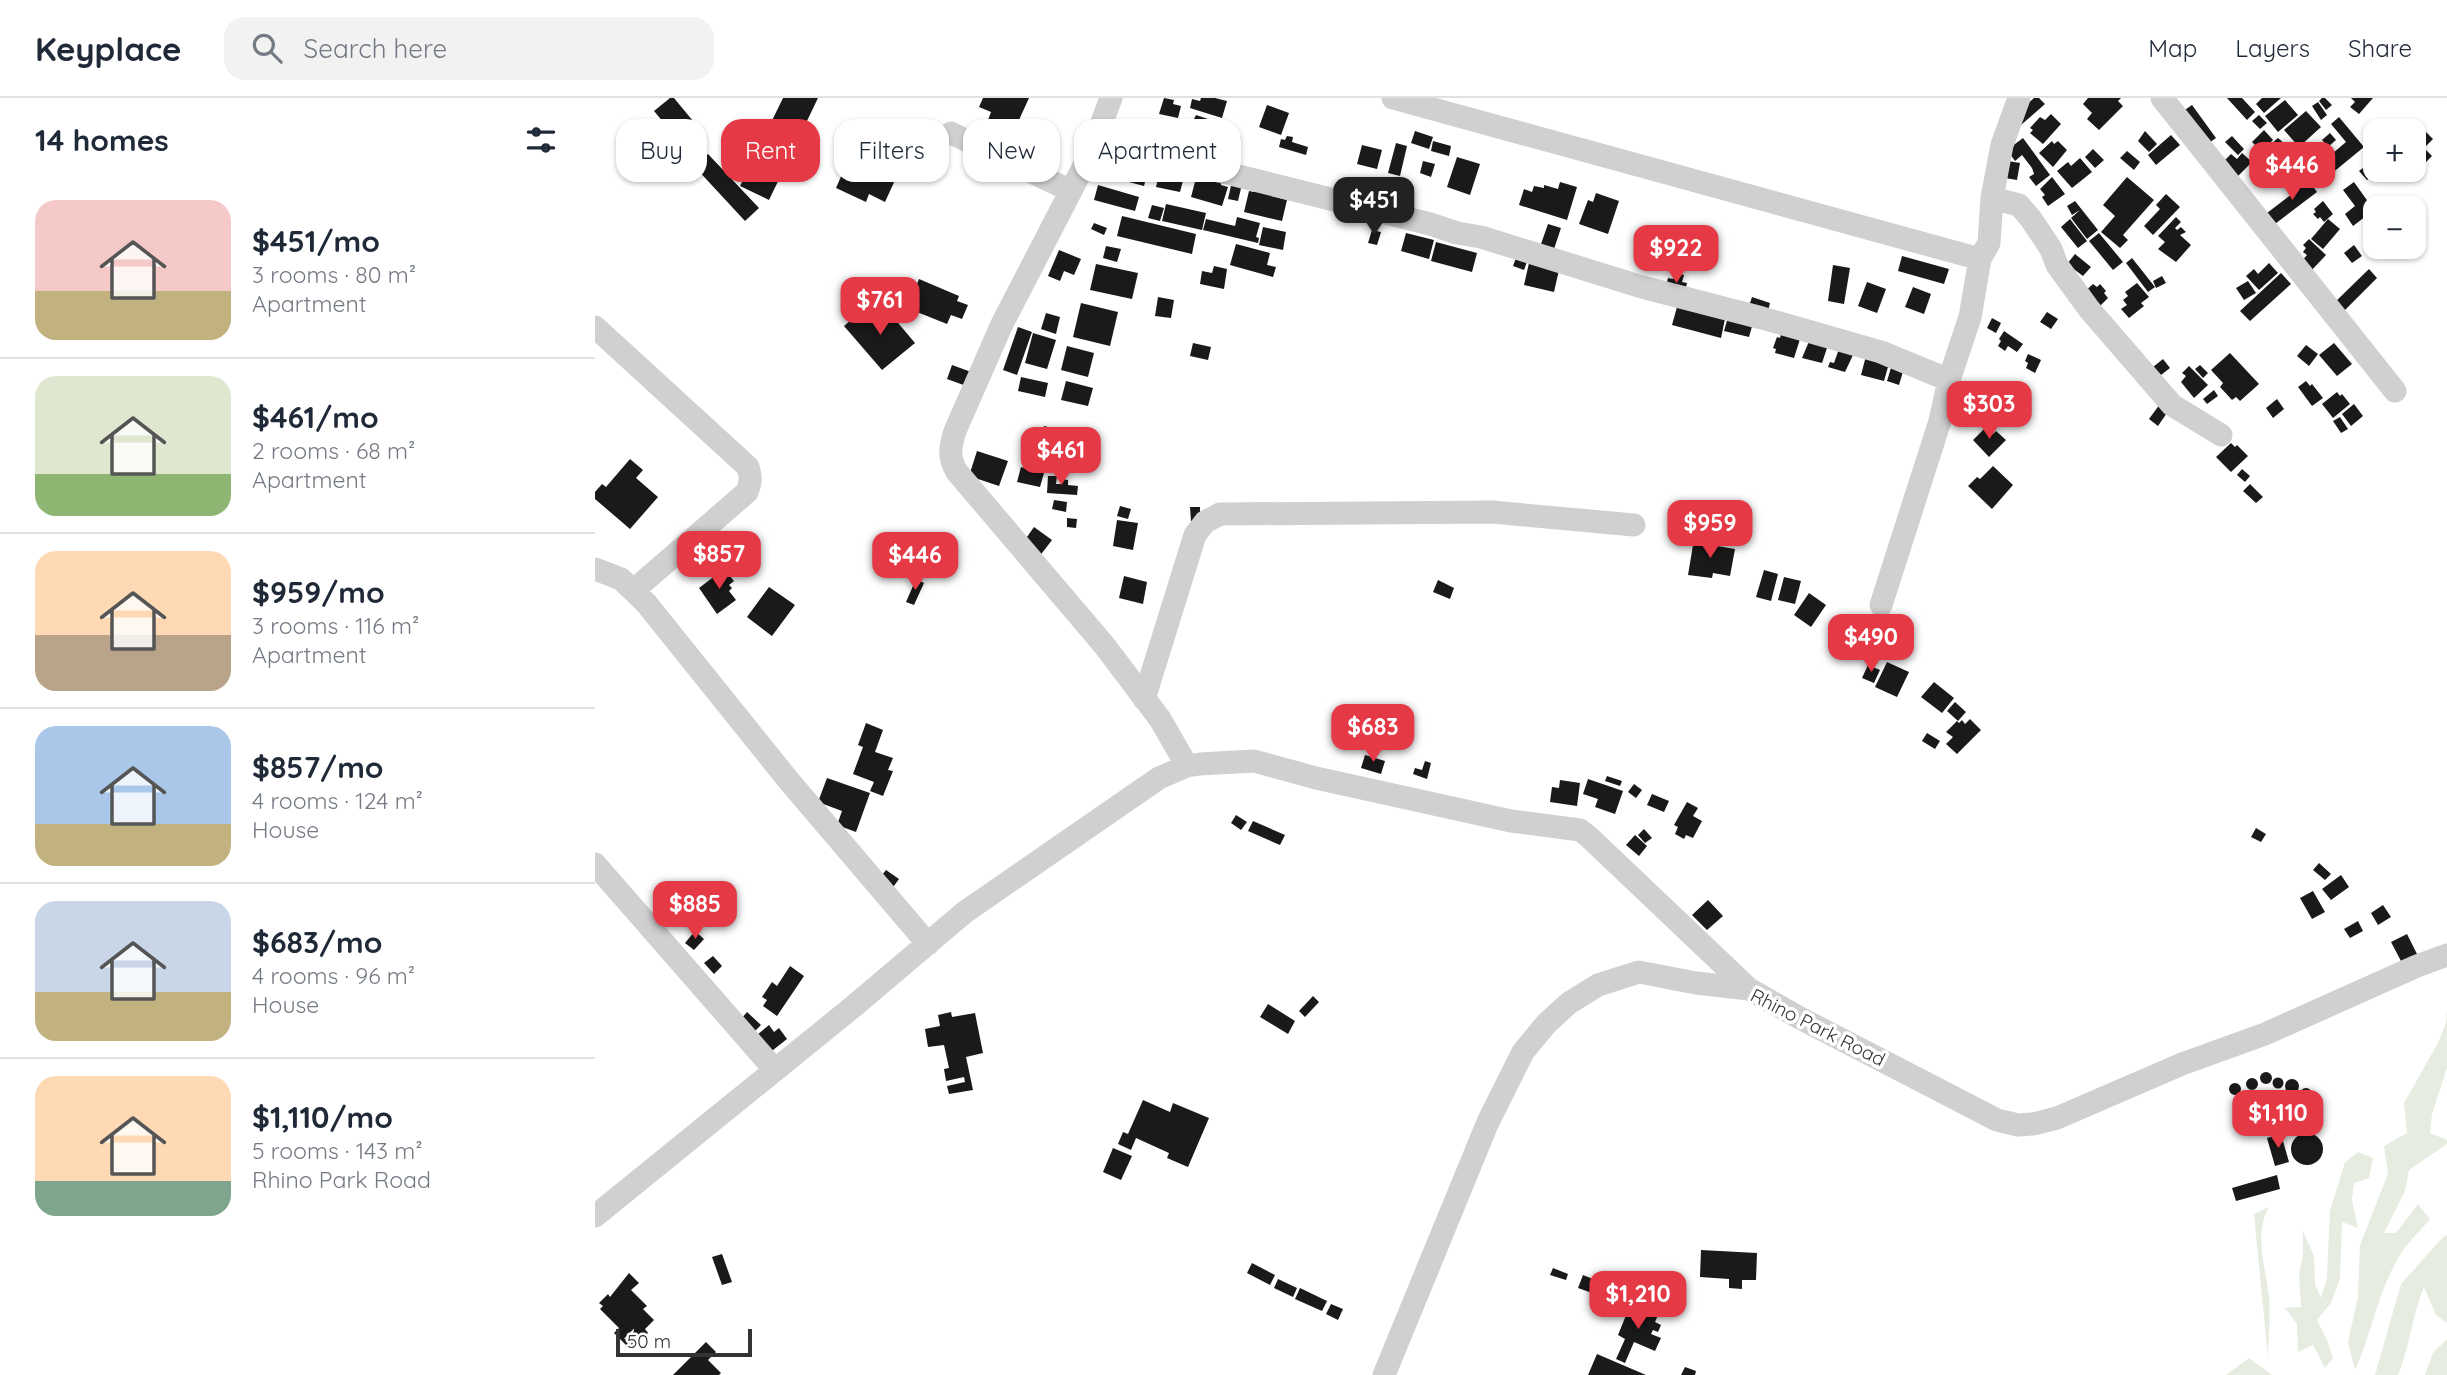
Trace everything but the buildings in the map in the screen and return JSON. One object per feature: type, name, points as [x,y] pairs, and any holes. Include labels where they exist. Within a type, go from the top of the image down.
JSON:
[{"type":"street","points":[[1103,119],[1111,98]]},
{"type":"street","points":[[1393,98],[1980,259]]},
{"type":"street","points":[[1881,605],[1970,317],[1980,259],[1989,243],[1992,198],[2001,145],[2019,98]]},
{"type":"street","points":[[2162,98],[2395,391]]},
{"type":"street","points":[[951,133],[1071,191]]},
{"type":"street","points":[[1241,177],[1481,237],[1642,287],[1881,352],[1949,380]]},
{"type":"street","points":[[1076,182],[1002,324],[955,431],[950,461],[1104,645],[1160,719],[1187,766]]},
{"type":"street","points":[[1992,198],[2019,205],[2031,219],[2051,249],[2057,265],[2089,309],[2172,405],[2221,435]]},
{"type":"street","points":[[595,327],[748,467],[750,475],[751,482],[747,492],[634,590]]},
{"type":"street","points":[[1144,699],[1195,535],[1205,522],[1220,514],[1492,512],[1634,525]]},
{"type":"street","points":[[595,569],[621,579],[634,590],[789,781],[928,944]]},
{"type":"street","points":[[595,1216],[965,912],[1150,784],[1187,766],[1254,761],[1316,778],[1511,821],[1580,831],[1749,989]]},
{"type":"street","points":[[595,863],[775,1070]]},
{"type":"street","name":"Rhino Park Road","points":[[1384,1375],[1488,1122],[1523,1052],[1569,1003],[1598,985],[1639,972],[1749,989],[1997,1120],[2018,1125],[2056,1118],[2182,1064],[2265,1034],[2447,955]]},
{"type":"shaded area","points":[[2447,1011],[2447,1068],[2432,1114],[2430,1133],[2447,1140],[2447,1144],[2409,1170],[2405,1191],[2384,1233],[2396,1233],[2418,1204],[2430,1219],[2403,1250],[2389,1275],[2355,1370],[2348,1342],[2358,1297],[2360,1245],[2388,1174],[2384,1146],[2407,1133],[2404,1103],[2438,1043],[2446,1023]]},
{"type":"shaded area","points":[[2358,1152],[2373,1158],[2369,1178],[2354,1183],[2352,1200],[2358,1228],[2342,1222],[2340,1278],[2331,1303],[2317,1320],[2333,1358],[2325,1368],[2313,1345],[2298,1352],[2297,1324],[2285,1308],[2301,1307],[2299,1275],[2303,1231],[2314,1256],[2315,1284],[2321,1298],[2327,1278],[2330,1211],[2345,1162]]},
{"type":"shaded area","points":[[2269,1207],[2264,1218],[2261,1240],[2270,1306],[2268,1358],[2254,1214]]},
{"type":"shaded area","points":[[2447,1235],[2447,1323],[2436,1315],[2424,1287],[2398,1375],[2375,1375],[2401,1284]]},
{"type":"shaded area","points":[[2447,1339],[2447,1375],[2425,1375],[2433,1353]]},
{"type":"shaded area","points":[[2249,1358],[2272,1375],[2226,1375]]}]
